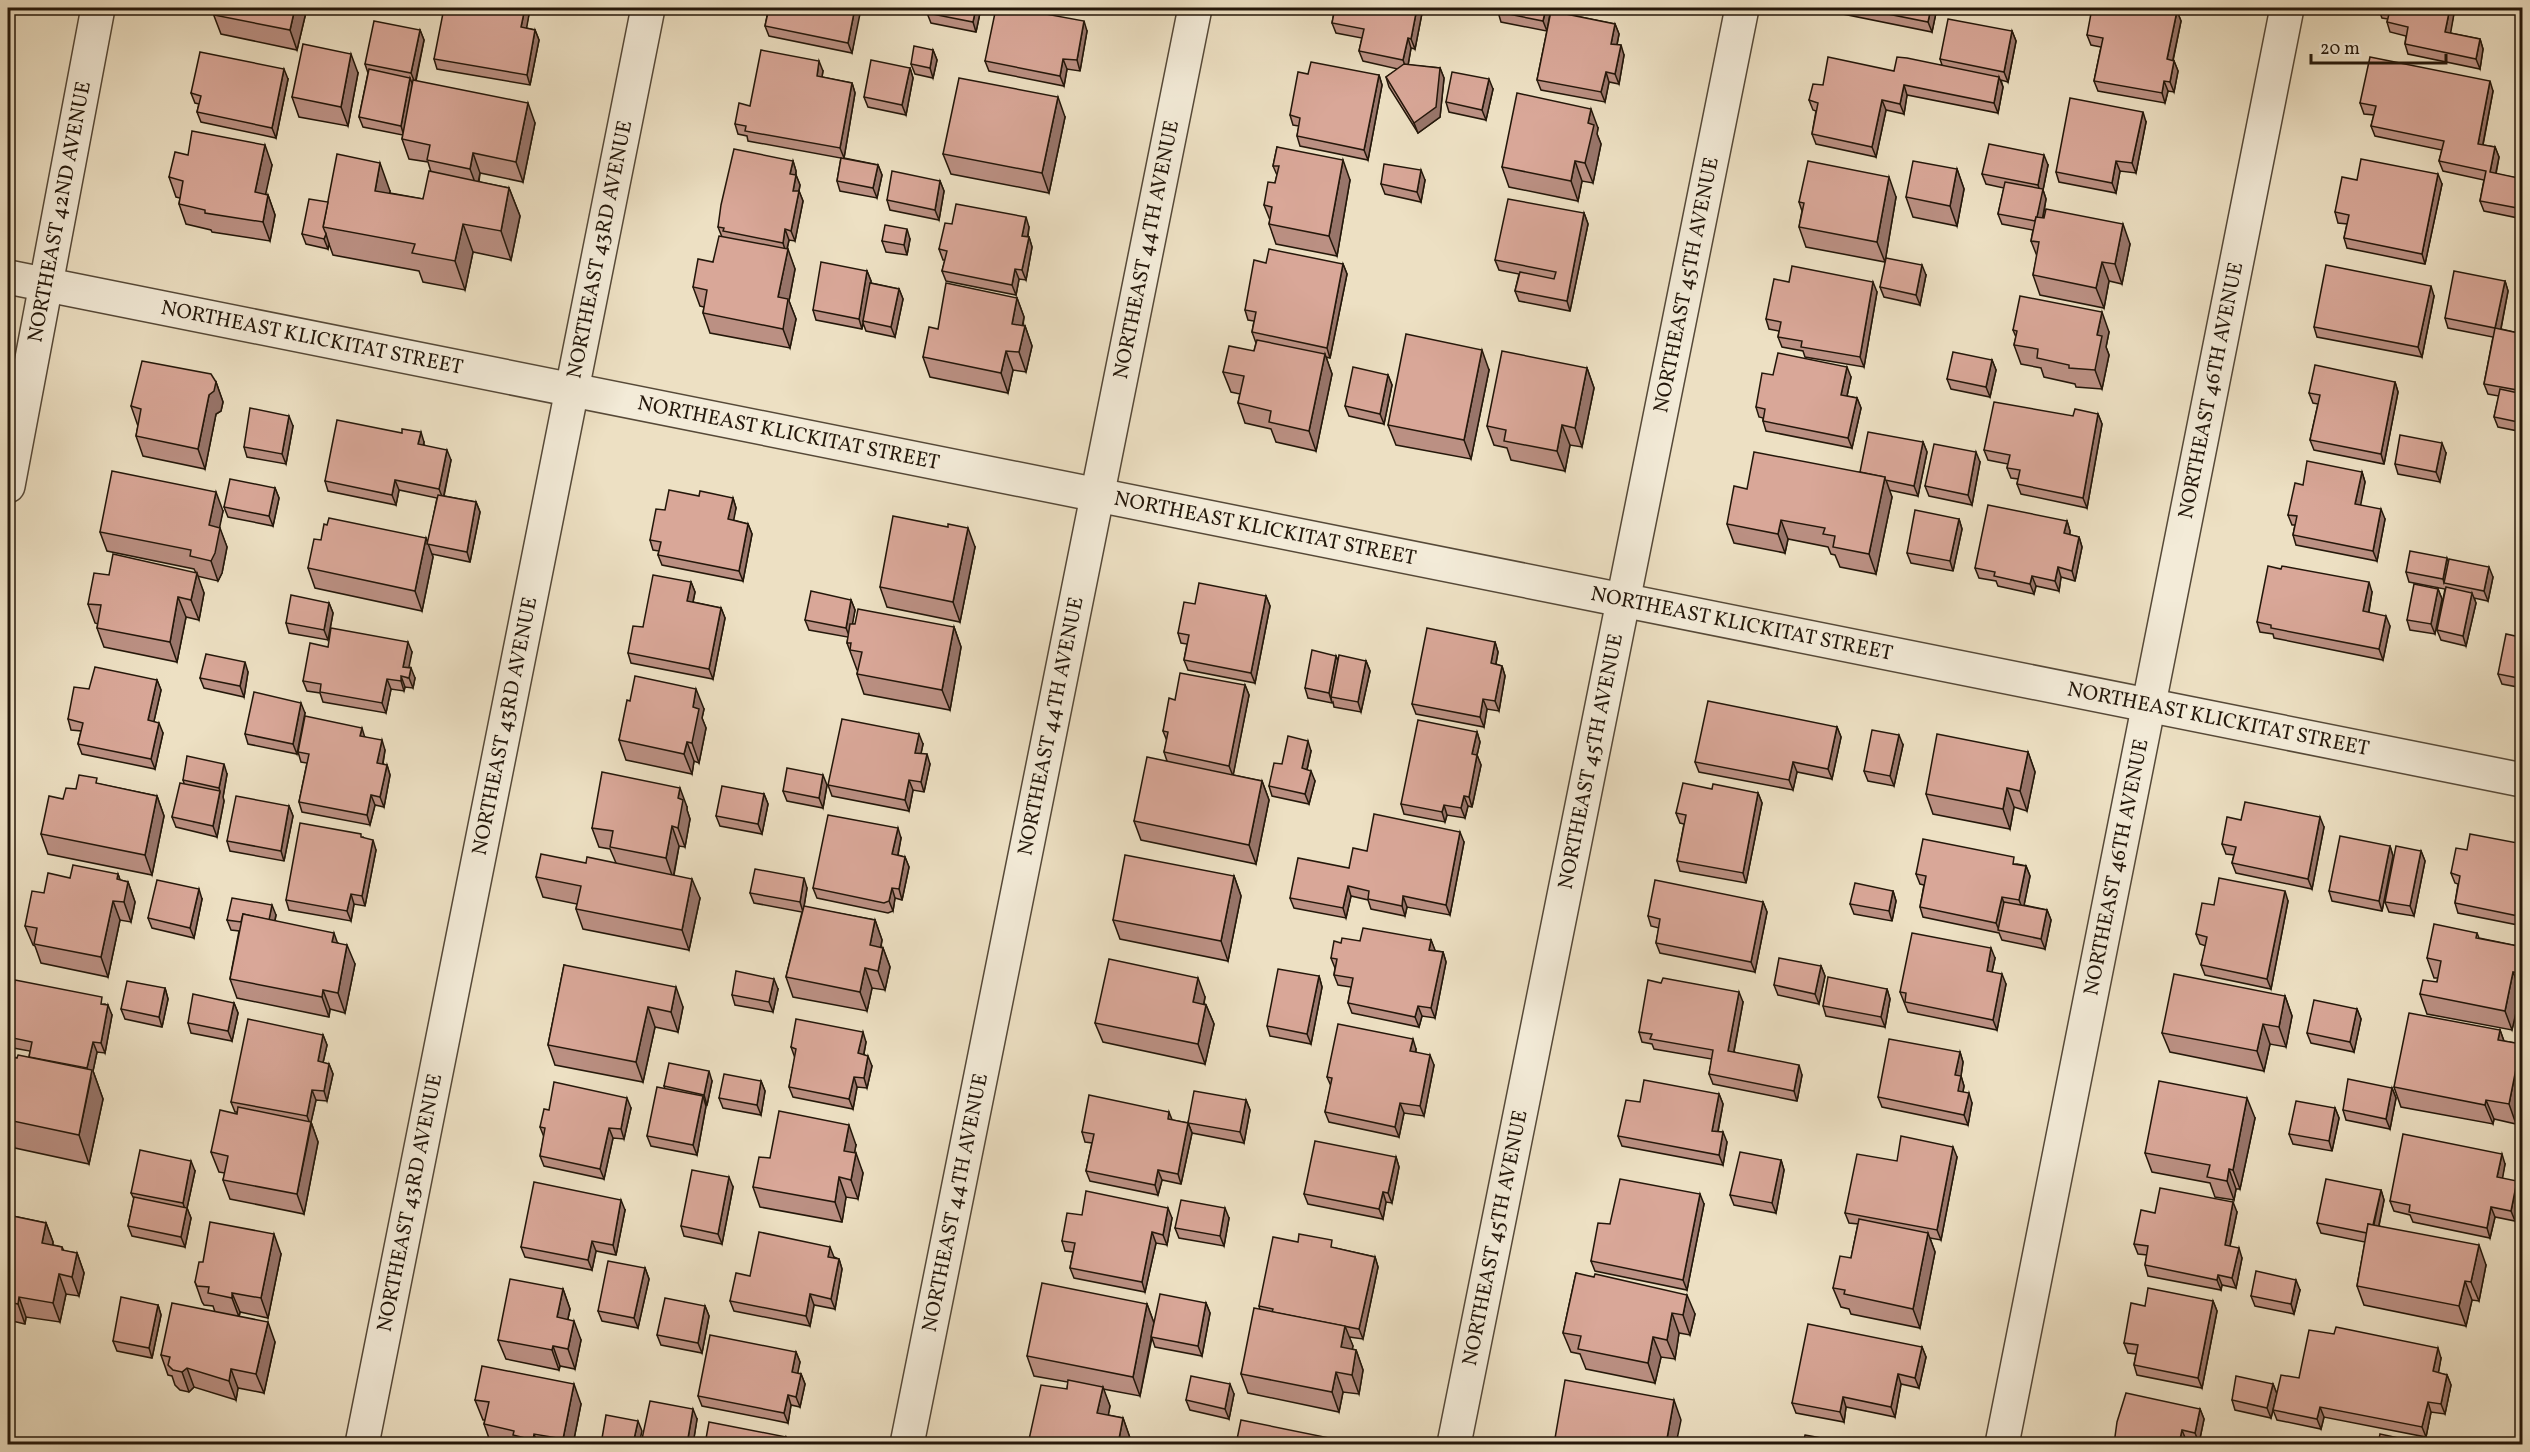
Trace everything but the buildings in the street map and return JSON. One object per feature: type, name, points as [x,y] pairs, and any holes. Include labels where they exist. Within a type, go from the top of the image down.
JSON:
[{"type":"street","name":"NORTHEAST 42ND AVENUE","points":[[8,486],[98,8]]},
{"type":"street","name":"NORTHEAST 43RD AVENUE","points":[[362,1444],[648,8]]},
{"type":"street","name":"NORTHEAST 44TH AVENUE","points":[[908,1444],[1196,8]]},
{"type":"street","name":"NORTHEAST 45TH AVENUE","points":[[1454,1444],[1742,8]]},
{"type":"street","name":"NORTHEAST 46TH AVENUE","points":[[2002,1444],[2287,8]]},
{"type":"street","name":"NORTHEAST KLICKITAT STREET","points":[[8,277],[2523,780]]}]
